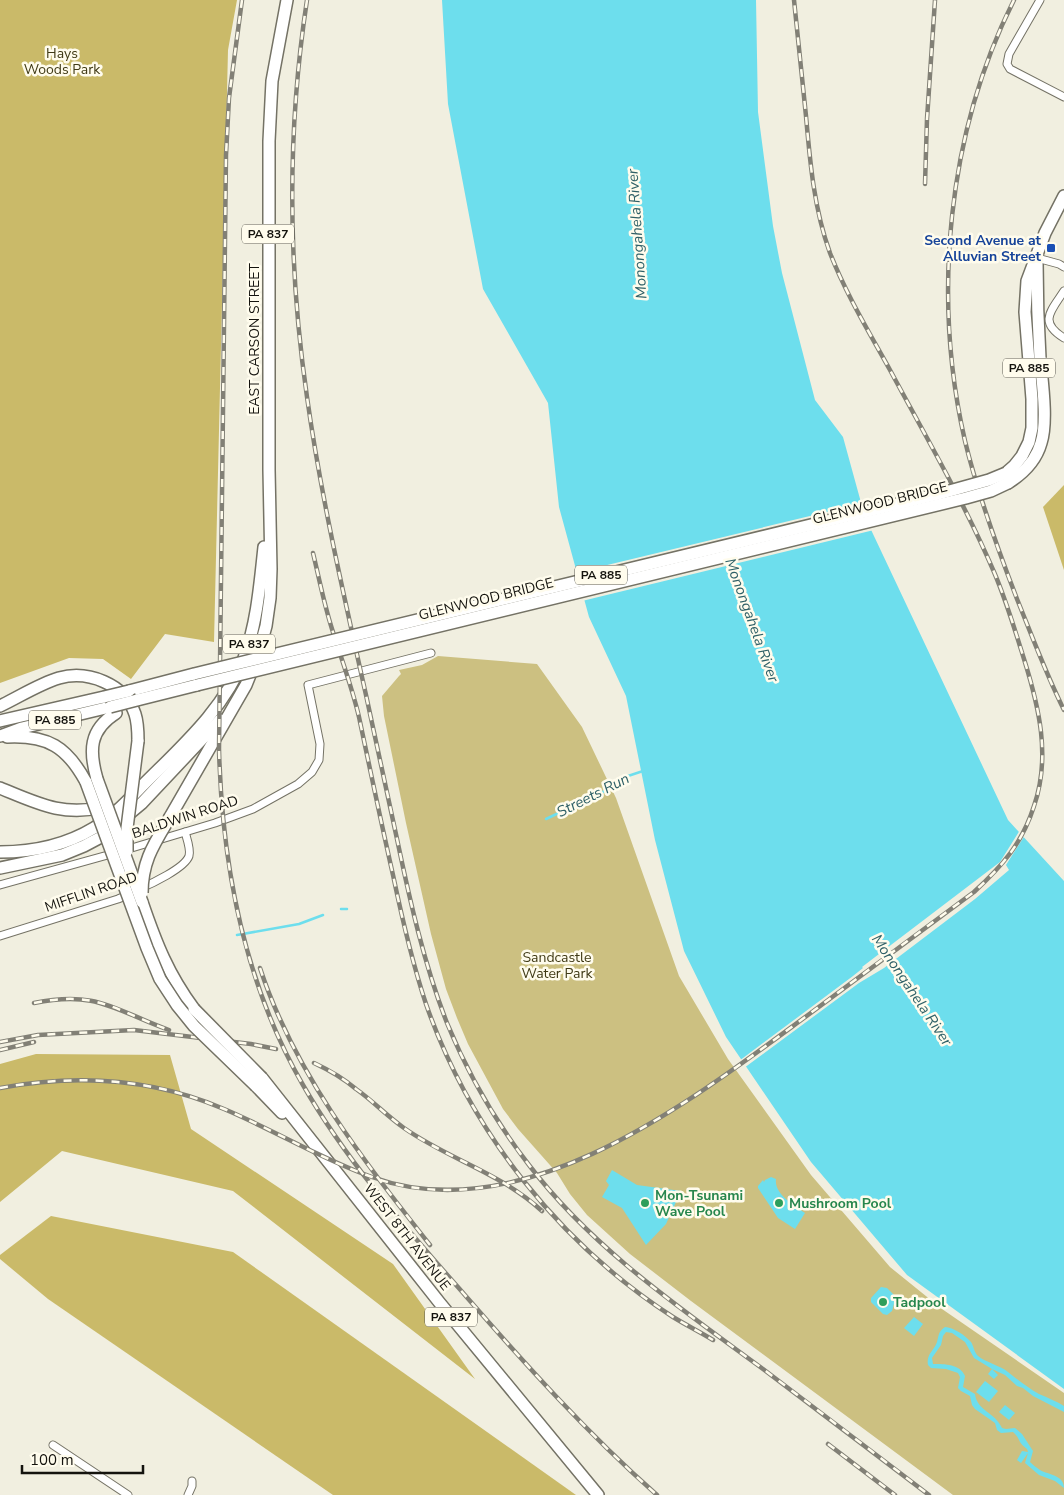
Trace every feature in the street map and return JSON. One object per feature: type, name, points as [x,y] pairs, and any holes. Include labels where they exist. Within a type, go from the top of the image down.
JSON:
[{"type":"main road","name":"EAST CARSON STREET","points":[[269,470],[269,142],[272,80],[287,0]]},
{"type":"main road","name":"PA 885","points":[[1037,258],[1045,233],[1064,196]]},
{"type":"main road","name":"GLENWOOD BRIDGE","points":[[0,737],[22,728],[110,706],[129,691],[196,680],[989,480],[1007,478],[1029,442],[1032,428],[1032,399],[1025,298],[1027,281],[1037,258]]},
{"type":"main road","name":"PA 837","points":[[259,1082],[194,1009],[164,963],[142,902],[142,882],[144,866],[153,846],[246,685],[258,654],[266,626],[270,598],[269,470]]},
{"type":"main road","name":"PA 837","points":[[0,852],[44,848],[70,840],[94,828],[112,815],[191,736],[216,707],[243,660],[251,637],[260,593],[267,522],[269,470]]},
{"type":"main road","points":[[0,706],[60,678],[73,676],[86,676],[101,680],[126,698],[135,713],[138,727],[138,741],[127,828],[126,847],[129,868]]},
{"type":"main road","name":"GLENWOOD BRIDGE","points":[[0,721],[138,701],[196,680]]},
{"type":"main road","points":[[0,868],[62,855],[101,837],[142,803],[169,776],[222,718],[246,685]]},
{"type":"main road","points":[[110,706],[95,736],[91,750],[92,781],[142,902]]},
{"type":"main road","name":"PA 837","points":[[0,737],[25,736],[38,738],[50,743],[62,750],[92,781],[147,948],[160,979],[194,1026],[259,1082]]},
{"type":"main road","points":[[0,788],[38,803],[75,812],[109,806],[126,798],[145,782]]},
{"type":"main road","name":"WEST 8TH AVENUE","points":[[259,1082],[307,1136],[439,1302],[598,1495]]},
{"type":"street","points":[[1040,0],[1009,54],[1007,64],[1010,69],[1064,97]]},
{"type":"street","points":[[1037,258],[1064,267]]},
{"type":"street","points":[[1064,291],[1048,319],[1053,330],[1064,338]]},
{"type":"street","name":"BALDWIN ROAD","points":[[0,885],[215,823],[252,809],[298,784],[312,772],[319,760],[320,744],[308,685],[431,653]]},
{"type":"street","name":"MIFFLIN ROAD","points":[[0,936],[118,899],[152,884],[185,863],[190,854],[185,832]]},
{"type":"street","points":[[116,852],[157,955],[172,984],[199,1024]]},
{"type":"street","points":[[53,1445],[128,1495]]},
{"type":"street","points":[[188,1495],[192,1481]]},
{"type":"green space","name":"Hays Woods Park","points":[[0,0],[237,0],[228,50],[214,642],[165,634],[131,679],[103,659],[69,658],[0,683]]},
{"type":"green space","points":[[1064,485],[1064,570],[1043,507]]},
{"type":"green space","name":"Sandcastle Water Park","points":[[438,656],[537,664],[582,727],[616,798],[679,976],[728,1059],[811,1175],[890,1267],[942,1309],[1064,1393],[1064,1495],[953,1495],[630,1254],[587,1215],[570,1194],[557,1173],[503,1109],[468,1044],[446,989],[431,934],[384,716],[382,696],[401,674],[399,670],[422,665]]},
{"type":"green space","points":[[36,1054],[170,1055],[191,1129],[393,1264],[475,1379],[233,1191],[62,1151],[0,1202],[0,1064]]},
{"type":"green space","points":[[51,1216],[233,1252],[576,1495],[333,1495],[48,1299],[0,1259],[0,1255]]},
{"type":"water","name":"Monongahela River","points":[[442,0],[756,0],[758,112],[773,226],[782,273],[815,400],[843,437],[865,517],[1008,820],[1064,881],[1064,1389],[907,1275],[811,1162],[726,1037],[684,951],[655,840],[626,696],[589,617],[559,507],[548,403],[483,289],[448,104]]},
{"type":"water","name":"Mon-Tsunami Wave Pool","points":[[612,1170],[637,1185],[681,1191],[666,1224],[646,1245],[622,1208],[602,1197],[609,1185],[606,1181]]},
{"type":"water","name":"Mushroom Pool","points":[[771,1177],[776,1179],[776,1184],[781,1194],[805,1213],[795,1229],[778,1218],[758,1188],[763,1180],[764,1182]]},
{"type":"water","name":"Tadpool","points":[[881,1287],[887,1288],[896,1297],[892,1311],[887,1315],[883,1314],[871,1302],[871,1298]]},
{"type":"water","points":[[914,1317],[923,1324],[914,1336],[904,1328]]},
{"type":"water","points":[[945,1327],[955,1330],[966,1337],[981,1358],[1005,1370],[1035,1392],[1064,1406],[1064,1412],[1033,1396],[1017,1386],[1005,1375],[974,1358],[965,1342],[952,1333],[946,1332],[941,1345],[932,1358],[933,1364],[942,1364],[960,1369],[965,1376],[963,1387],[975,1394],[979,1404],[995,1418],[1002,1428],[1015,1428],[1022,1434],[1033,1451],[1030,1462],[1040,1470],[1062,1480],[1064,1488],[1055,1481],[1039,1475],[1025,1463],[1028,1453],[1021,1463],[1017,1460],[1022,1451],[1028,1452],[1027,1449],[1013,1432],[1001,1433],[997,1430],[995,1423],[975,1409],[970,1396],[958,1388],[960,1377],[958,1373],[946,1369],[931,1368],[928,1365],[929,1355],[936,1345],[940,1332]]},
{"type":"water","points":[[992,1369],[998,1375],[994,1379],[988,1374]]},
{"type":"water","points":[[985,1381],[998,1391],[989,1402],[976,1392]]},
{"type":"water","points":[[1005,1405],[1015,1413],[1009,1420],[999,1412]]},
{"type":"pier","points":[[864,503],[874,530],[582,601],[574,573]]},
{"type":"pier","points":[[1020,830],[1025,835],[1006,865],[1009,870],[975,899],[884,968],[859,983],[744,1068],[739,1061],[853,976],[862,967],[1000,862]]},
{"type":"waterway","name":"Streets Run","points":[[546,819],[607,790],[622,778],[643,771]]},
{"type":"waterway","name":"Streets Run","points":[[341,909],[347,909]]},
{"type":"waterway","name":"Streets Run","points":[[237,935],[299,924],[323,915]]},
{"type":"railway","points":[[242,0],[229,98],[226,155],[219,749],[225,837],[231,880],[251,965],[265,1006],[303,1085],[358,1168],[378,1194],[533,1372],[581,1423],[657,1495]]},
{"type":"railway","points":[[307,0],[300,49],[296,99],[292,198],[296,298],[307,397],[319,472],[334,546],[407,886],[424,955],[447,1023],[473,1079],[505,1131],[529,1165],[580,1223],[669,1300],[929,1495]]},
{"type":"railway","points":[[0,1088],[57,1081],[85,1080],[142,1085],[197,1099],[224,1109],[334,1162],[372,1177],[430,1189],[488,1187],[546,1172],[604,1148],[659,1118],[762,1049],[974,892],[1010,854],[1029,820],[1039,788],[1042,769],[1041,732],[1034,695],[1006,604],[982,546],[944,470],[850,298],[830,253],[820,220],[809,151],[794,0]]},
{"type":"railway","points":[[925,184],[927,119],[935,0]]},
{"type":"railway","points":[[1014,0],[991,51],[973,105],[960,160],[952,216],[948,273],[949,330],[955,386],[965,441],[982,501],[1017,599],[1045,669],[1064,710]]},
{"type":"railway","points":[[313,553],[329,620],[359,717],[416,972],[426,1004],[445,1051],[467,1096],[494,1140],[524,1181],[557,1219],[593,1255],[632,1288],[673,1317],[713,1340]]},
{"type":"railway","points":[[260,968],[274,1006],[291,1043],[311,1079],[356,1147],[430,1245]]},
{"type":"railway","points":[[34,1003],[74,999],[90,1001],[119,1009],[169,1030]]},
{"type":"railway","points":[[0,1042],[38,1035],[134,1030],[251,1044],[276,1049]]},
{"type":"railway","points":[[0,1050],[34,1042]]},
{"type":"railway","points":[[314,1063],[346,1081],[404,1128],[438,1149],[509,1186],[542,1211]]},
{"type":"railway","points":[[828,1444],[895,1495]]},
{"type":"place","name":"Second Avenue at Alluvian Street","points":[[1051,248]]},
{"type":"place","name":"Mon-Tsunami Wave Pool","points":[[645,1203]]},
{"type":"place","name":"Mushroom Pool","points":[[779,1203]]},
{"type":"place","name":"Tadpool","points":[[883,1302]]}]
